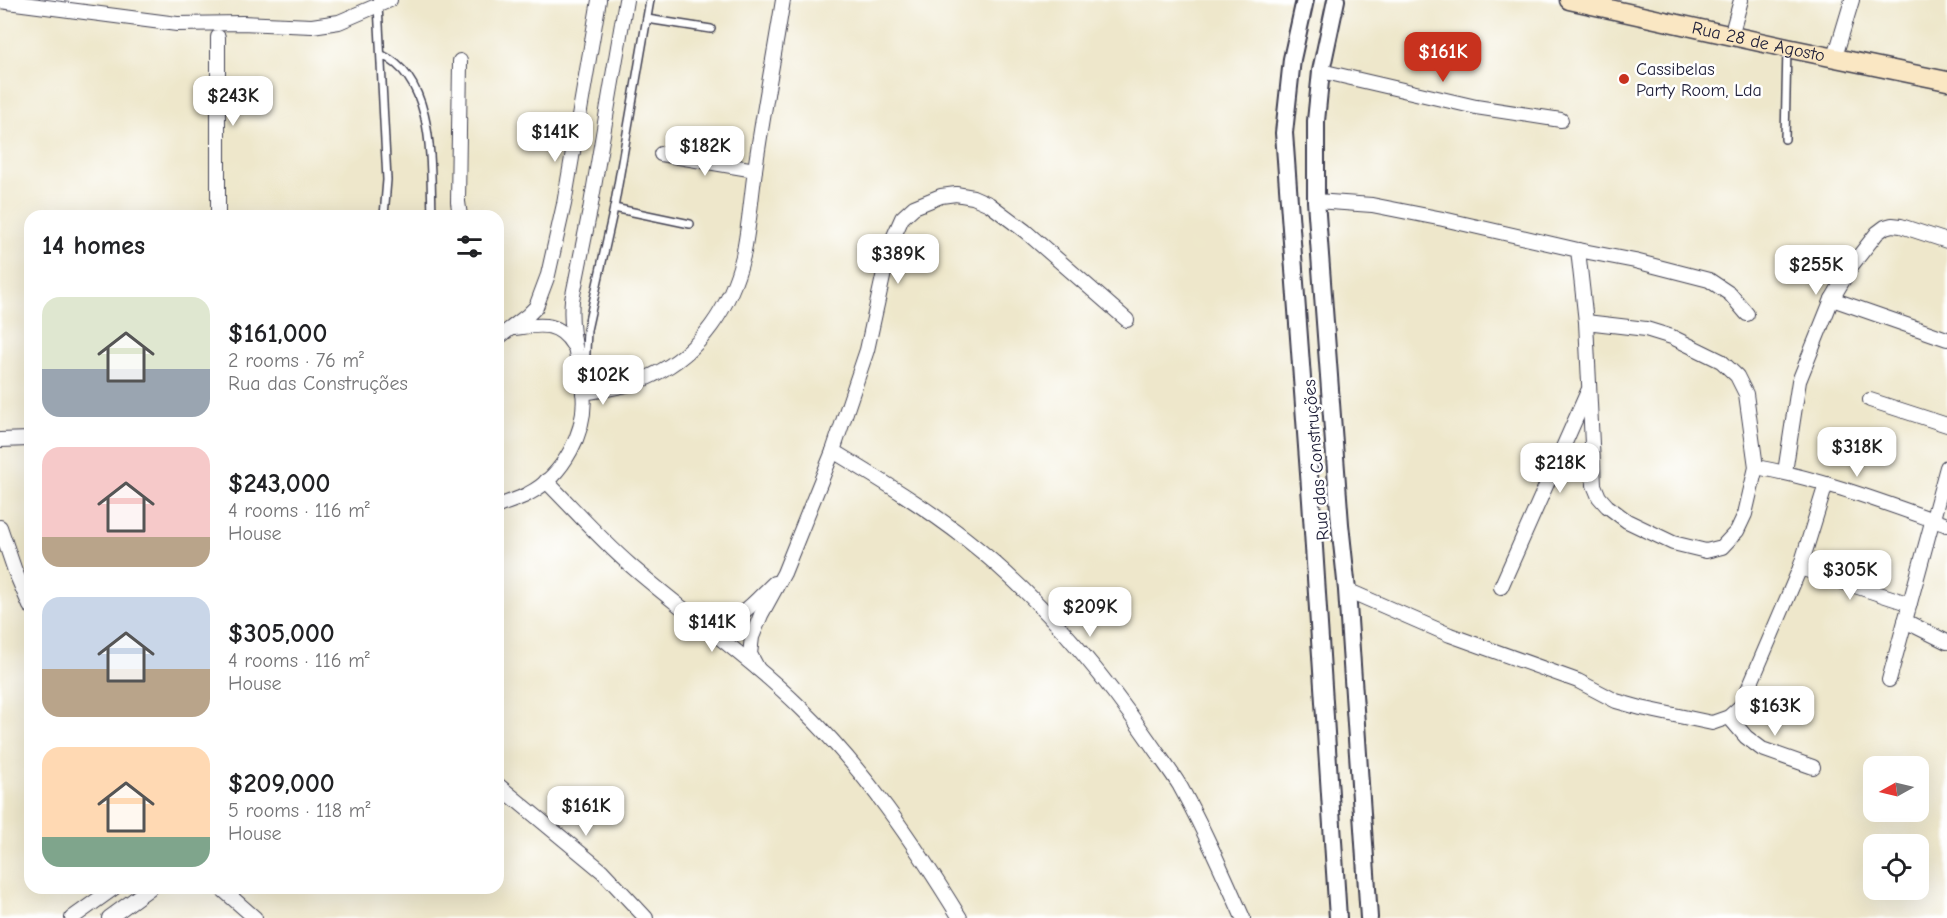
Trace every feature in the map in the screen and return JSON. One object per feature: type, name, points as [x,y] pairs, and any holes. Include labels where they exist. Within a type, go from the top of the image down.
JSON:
[{"type":"main road","name":"Rua 28 de Agosto","points":[[1569,0],[1947,81]]},
{"type":"street","points":[[504,333],[536,307],[555,253],[599,0]]},
{"type":"street","points":[[504,504],[528,494],[546,481],[562,464],[574,443],[582,420],[583,393],[574,347],[572,300],[626,0]]},
{"type":"street","points":[[583,393],[617,387],[653,376],[685,355],[711,329],[737,278],[743,254],[783,0]]},
{"type":"street","name":"Rua das Construções","points":[[1337,0],[1321,71],[1316,121],[1316,201],[1347,590],[1369,918]]},
{"type":"street","points":[[1731,36],[1741,0]]},
{"type":"street","points":[[1835,57],[1852,0]]},
{"type":"street","points":[[0,1],[177,24],[242,23],[312,26],[339,22],[382,2]]},
{"type":"street","name":"Rua das Construções","points":[[1304,3],[1292,59],[1284,134],[1338,918]]},
{"type":"street","points":[[218,37],[218,210]]},
{"type":"street","points":[[460,61],[460,210]]},
{"type":"street","points":[[1321,71],[1476,107],[1561,120]]},
{"type":"street","points":[[661,154],[755,170]]},
{"type":"street","points":[[758,669],[750,654],[752,637],[784,573],[833,451],[867,350],[895,232],[902,218],[914,207],[941,196],[956,194],[973,197],[989,204],[1025,231],[1127,320]]},
{"type":"street","points":[[1316,201],[1372,205],[1433,217],[1635,261],[1709,280],[1730,294],[1747,314]]},
{"type":"street","points":[[1785,472],[1799,381],[1832,299],[1852,265],[1877,233],[1892,225],[1947,241]]},
{"type":"street","points":[[1578,250],[1586,322],[1596,491],[1607,506],[1627,521],[1664,539],[1706,551],[1722,547],[1737,531],[1745,514],[1756,467],[1746,394],[1737,376],[1721,361],[1672,337],[1646,329],[1586,322]]},
{"type":"street","points":[[1832,299],[1947,339]]},
{"type":"street","points":[[511,328],[537,325],[554,327],[566,334],[574,347]]},
{"type":"street","points":[[1501,587],[1590,387]]},
{"type":"street","points":[[1870,400],[1947,425]]},
{"type":"street","points":[[0,440],[24,439]]},
{"type":"street","points":[[833,451],[901,492],[967,540],[1027,594],[1084,654],[1133,718],[1179,785],[1216,857],[1243,918]]},
{"type":"street","points":[[1756,467],[1785,472],[1826,484],[1947,525]]},
{"type":"street","points":[[1889,680],[1947,467]]},
{"type":"street","points":[[546,481],[627,563],[758,669],[802,709],[890,811],[960,918]]},
{"type":"street","points":[[1347,590],[1450,635],[1578,681],[1616,701],[1712,723],[1729,717],[1742,706],[1800,568],[1826,484]]},
{"type":"street","points":[[504,499],[518,498]]},
{"type":"street","points":[[0,527],[24,592]]},
{"type":"street","points":[[1800,568],[1910,604]]},
{"type":"street","points":[[686,612],[714,623],[729,621],[743,612],[784,573]]},
{"type":"street","points":[[1905,621],[1947,642]]},
{"type":"street","points":[[1729,717],[1746,737],[1762,749],[1813,767]]},
{"type":"street","points":[[504,790],[602,871],[646,918]]},
{"type":"street","points":[[72,918],[106,894]]},
{"type":"street","points":[[109,918],[142,894]]},
{"type":"street","points":[[228,894],[255,918]]},
{"type":"lane","points":[[583,393],[587,330],[614,208],[650,0]]},
{"type":"lane","points":[[382,2],[387,180],[384,210]]},
{"type":"lane","points":[[647,19],[711,29]]},
{"type":"lane","points":[[1785,139],[1787,48]]},
{"type":"lane","points":[[382,55],[392,60],[404,71],[417,91],[428,132],[432,210]]},
{"type":"lane","points":[[614,208],[690,224]]},
{"type":"place","name":"Cassibelas Party Room, Lda","points":[[1624,79]]}]
